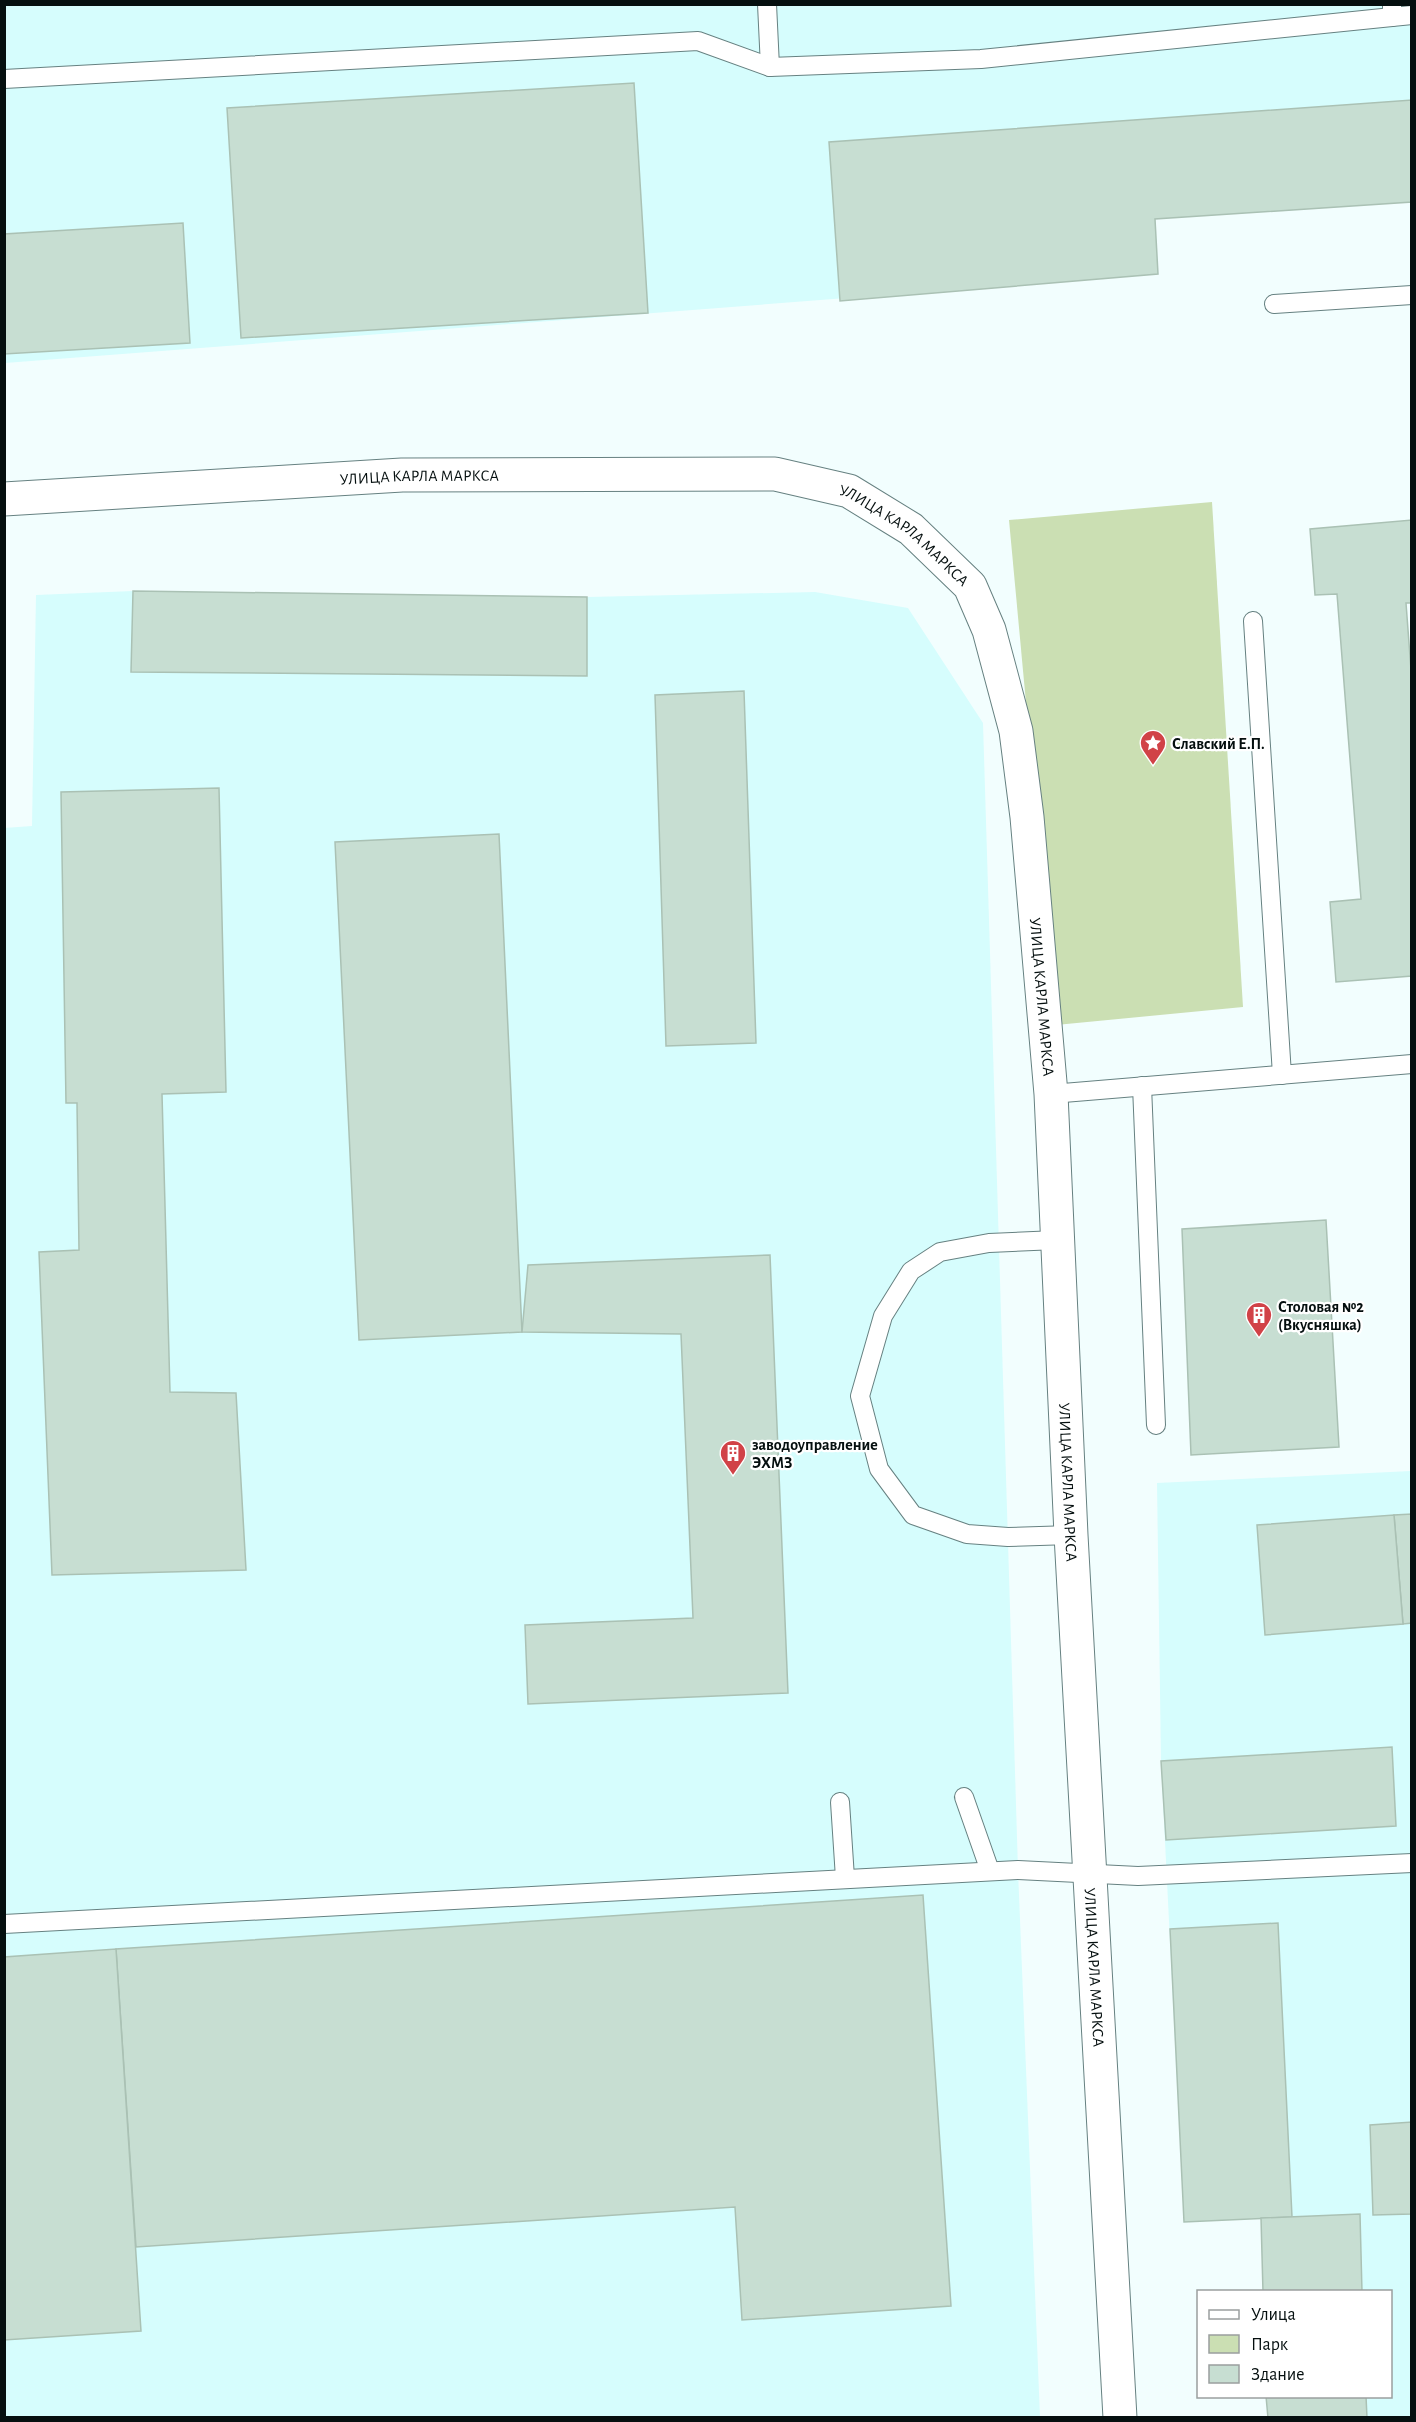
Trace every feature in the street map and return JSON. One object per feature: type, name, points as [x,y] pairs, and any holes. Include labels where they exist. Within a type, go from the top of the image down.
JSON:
[{"type":"street","name":"УЛИЦА КАРЛА МАРКСА","points":[[4,499],[414,475],[775,474],[849,491],[911,530],[970,586],[989,630],[1016,731],[1027,817],[1051,1094],[1071,1535],[1120,2418]]},
{"type":"lane","points":[[767,4],[770,67]]},
{"type":"lane","points":[[4,79],[698,41],[770,67],[981,59],[1392,11],[1412,15]]},
{"type":"lane","points":[[1274,304],[1412,295]]},
{"type":"lane","points":[[1253,621],[1282,1075]]},
{"type":"lane","points":[[1051,1094],[1412,1064]]},
{"type":"lane","points":[[1142,1086],[1156,1425]]},
{"type":"lane","points":[[1057,1240],[989,1243],[940,1252],[911,1271],[883,1316],[860,1396],[879,1469],[913,1515],[967,1534],[1008,1537],[1071,1535]]},
{"type":"lane","points":[[964,1797],[990,1871]]},
{"type":"lane","points":[[840,1802],[845,1878]]},
{"type":"lane","points":[[4,1924],[990,1871],[1138,1876],[1412,1863]]},
{"type":"shaded area","points":[[5,5],[1411,5],[1411,202],[1155,219],[1158,274],[5,363]]},
{"type":"shaded area","points":[[133,591],[587,597],[815,592],[908,608],[983,723],[1018,1870],[1040,2417],[5,2418],[4,828],[32,826],[36,595]]},
{"type":"shaded area","points":[[1411,1471],[1411,2417],[1268,2417],[1266,2398],[1392,2398],[1392,2290],[1263,2290],[1261,2218],[1184,2222],[1161,1761],[1157,1483]]},
{"type":"green space","points":[[1212,502],[1243,1007],[1056,1025],[1009,520]]},
{"type":"building","points":[[634,83],[648,313],[241,338],[227,108]]},
{"type":"building","points":[[1412,100],[1412,202],[1155,219],[1158,274],[840,301],[829,142]]},
{"type":"building","points":[[183,223],[190,343],[4,354],[4,234]]},
{"type":"building","points":[[1412,520],[1412,603],[1406,603],[1412,683],[1412,976],[1336,982],[1330,902],[1361,899],[1337,594],[1315,595],[1310,529]]},
{"type":"building","points":[[133,591],[587,597],[587,676],[131,672]]},
{"type":"building","points":[[744,691],[756,1043],[666,1046],[655,695]]},
{"type":"building","points":[[219,788],[226,1092],[162,1094],[170,1392],[236,1393],[246,1570],[52,1575],[39,1252],[79,1250],[77,1103],[66,1103],[61,792]]},
{"type":"building","points":[[499,834],[522,1332],[359,1340],[335,842]]},
{"type":"building","name":"Столовая №2 (Вкусняшка)","points":[[1326,1220],[1339,1447],[1191,1455],[1182,1229]]},
{"type":"building","name":"заводоуправление ЭХМЗ","points":[[770,1255],[788,1693],[528,1704],[525,1625],[693,1618],[681,1334],[522,1332],[528,1265]]},
{"type":"building","points":[[1412,1514],[1412,1623],[1403,1624],[1394,1515]]},
{"type":"building","points":[[1394,1515],[1403,1624],[1265,1635],[1257,1525]]},
{"type":"building","points":[[1392,1747],[1396,1826],[1166,1840],[1161,1761]]},
{"type":"building","points":[[923,1895],[951,2306],[742,2320],[735,2207],[136,2247],[116,1949]]},
{"type":"building","points":[[1278,1923],[1292,2217],[1184,2222],[1170,1929]]},
{"type":"building","points":[[116,1949],[141,2331],[4,2340],[4,1957]]},
{"type":"building","points":[[1412,2122],[1412,2214],[1373,2215],[1370,2125]]},
{"type":"building","points":[[1360,2214],[1362,2290],[1263,2290],[1261,2218]]},
{"type":"building","points":[[1266,2398],[1366,2398],[1367,2418],[1268,2418]]},
{"type":"place","name":"Славский Е.П.","points":[[1153,766]]},
{"type":"place","name":"Столовая №2 (Вкусняшка)","points":[[1259,1338]]},
{"type":"place","name":"заводоуправление ЭХМЗ","points":[[733,1476]]}]
